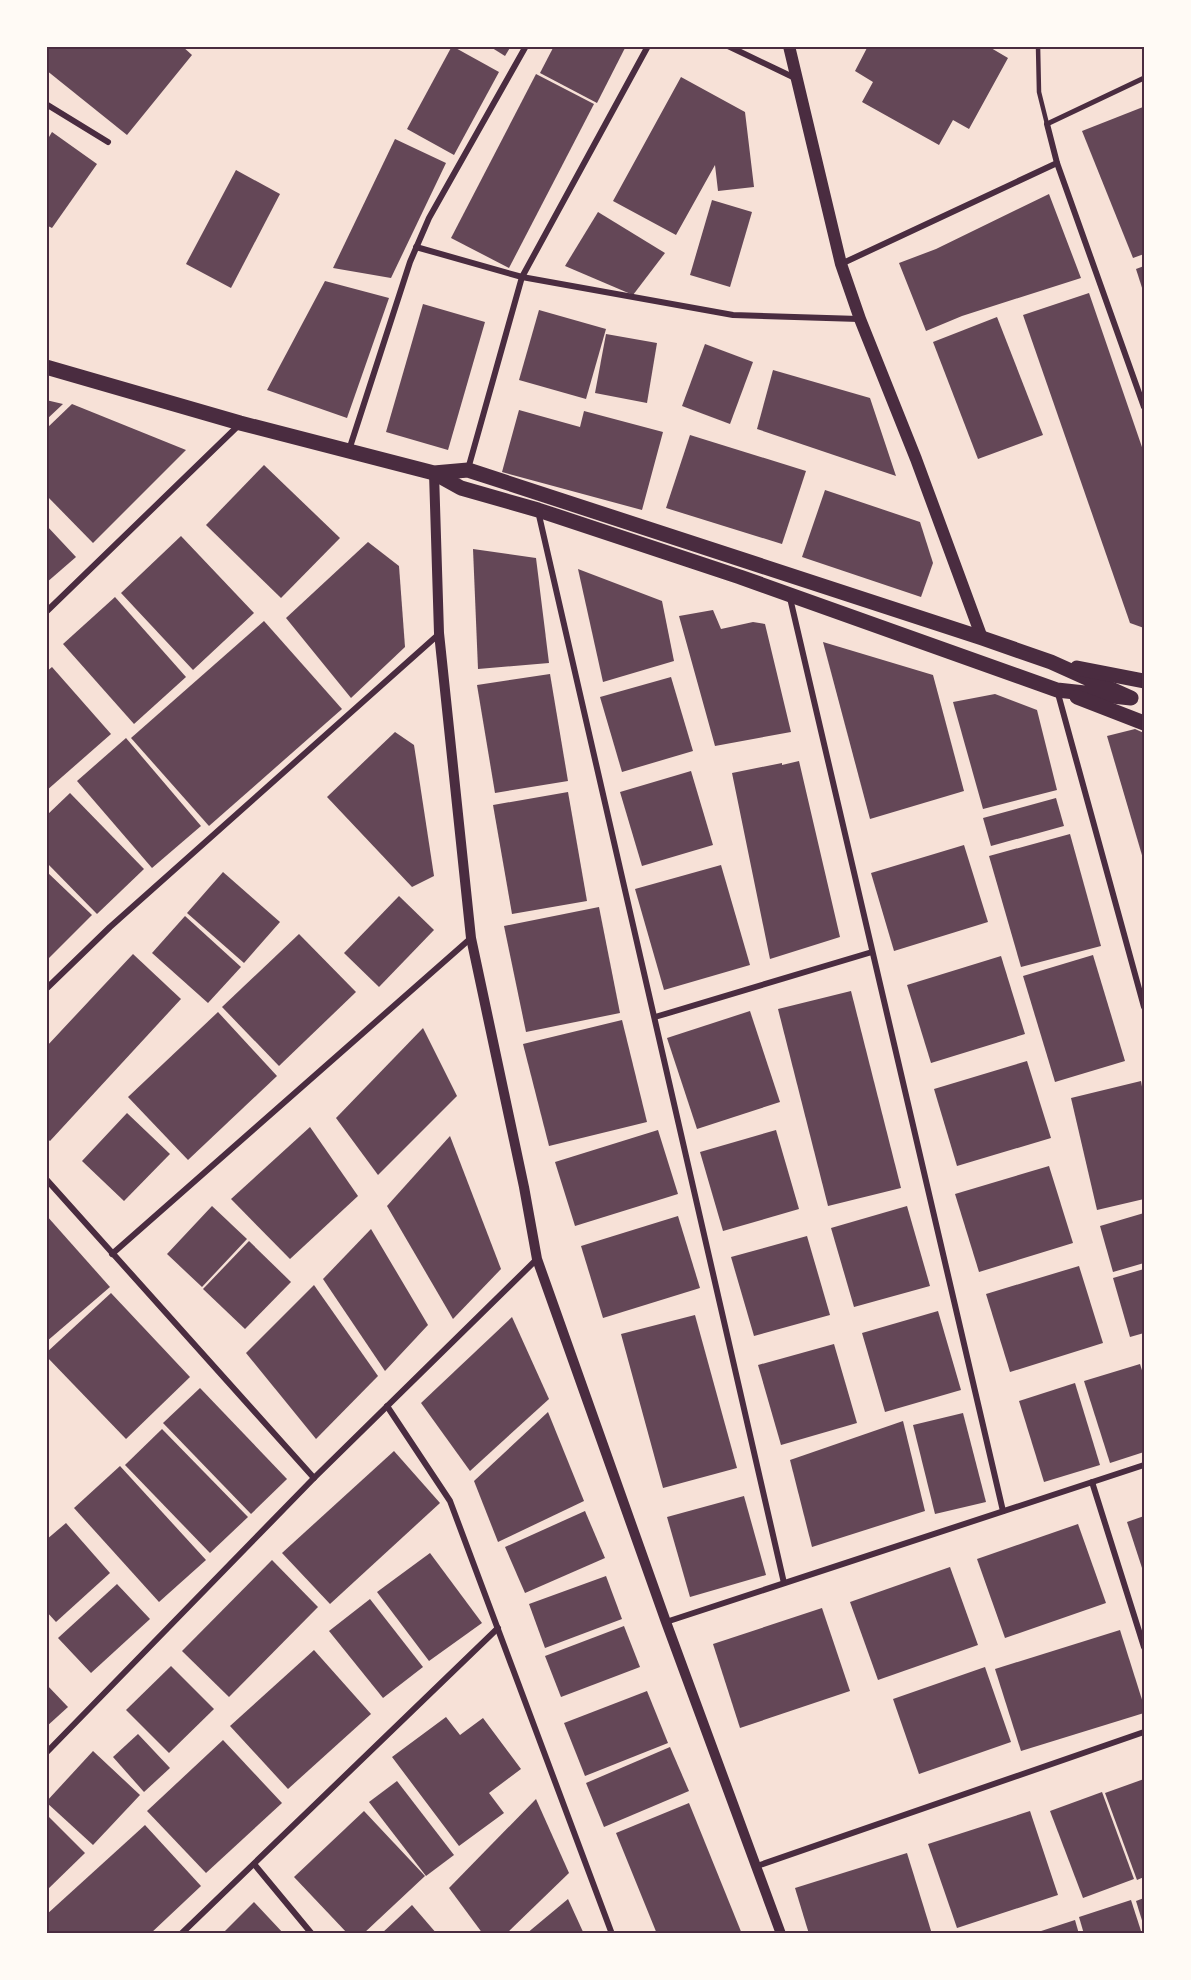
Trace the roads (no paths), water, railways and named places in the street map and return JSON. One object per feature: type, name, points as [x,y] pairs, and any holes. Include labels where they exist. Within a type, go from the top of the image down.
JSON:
[{"type":"main road","points":[[789,46],[841,264],[982,638]]},
{"type":"main road","points":[[46,367],[240,423],[434,473],[461,488],[538,510],[789,594],[1144,723]]},
{"type":"main road","points":[[434,473],[468,470],[982,638],[1057,665],[1138,700]]},
{"type":"main road","points":[[1057,665],[1144,681]]},
{"type":"main road","points":[[1057,690],[1138,700]]},
{"type":"street","points":[[349,450],[416,248],[429,218],[526,46]]},
{"type":"street","points":[[468,470],[522,278],[648,46]]},
{"type":"street","points":[[728,46],[797,79]]},
{"type":"street","points":[[1144,78],[1047,124],[1057,163],[1144,407]]},
{"type":"street","points":[[46,104],[108,142]]},
{"type":"street","points":[[841,264],[1057,163]]},
{"type":"street","points":[[416,248],[522,278],[733,315],[860,319]]},
{"type":"street","points":[[46,612],[240,423]]},
{"type":"street","points":[[434,473],[439,633],[471,938],[537,1259],[666,1622],[781,1934]]},
{"type":"street","points":[[538,510],[784,1583]]},
{"type":"street","points":[[789,594],[1003,1511]]},
{"type":"street","points":[[46,989],[110,927],[439,633]]},
{"type":"street","points":[[1057,690],[1144,1006]]},
{"type":"street","points":[[112,1254],[471,938]]},
{"type":"street","points":[[655,1017],[872,952]]},
{"type":"street","points":[[46,1179],[314,1478]]},
{"type":"street","points":[[46,1752],[314,1478],[537,1259]]},
{"type":"street","points":[[387,1406],[450,1501],[612,1934]]},
{"type":"street","points":[[666,1622],[1144,1465]]},
{"type":"street","points":[[1092,1482],[1144,1647]]},
{"type":"street","points":[[181,1934],[498,1628]]},
{"type":"street","points":[[757,1866],[1144,1732]]},
{"type":"street","points":[[254,1864],[312,1934]]},
{"type":"lane","points":[[1038,46],[1039,92],[1047,124]]}]
